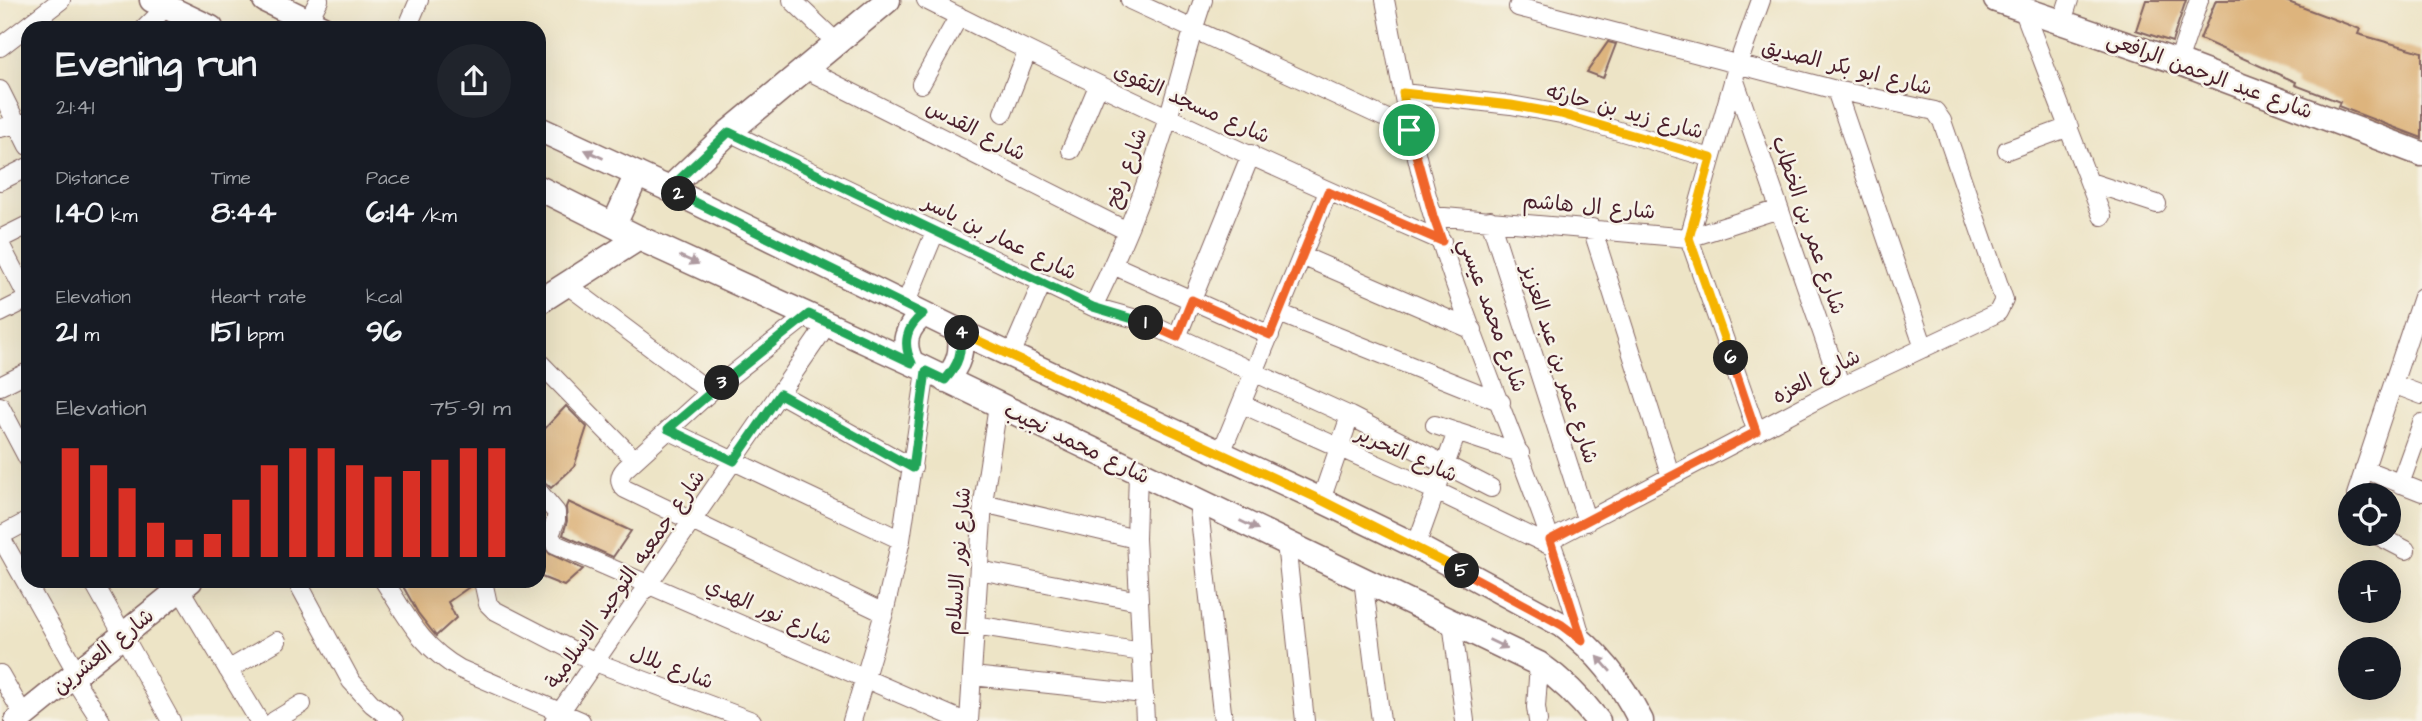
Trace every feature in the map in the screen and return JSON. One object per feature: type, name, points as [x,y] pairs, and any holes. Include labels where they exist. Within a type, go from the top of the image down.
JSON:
[{"type":"main road","points":[[265,0],[317,16]]},
{"type":"main road","points":[[669,189],[729,132],[888,0]]},
{"type":"main road","name":"شارع عبد الرحمن الرافعى","points":[[1996,0],[2023,9],[2066,11],[2178,62],[2422,154]]},
{"type":"main road","points":[[159,3],[196,21]]},
{"type":"main road","points":[[546,132],[669,189],[914,310],[1416,546],[1562,625],[1582,640],[1607,666],[1628,695],[1641,721]]},
{"type":"main road","points":[[614,225],[636,174]]},
{"type":"main road","name":"شارع محمد نجيب","points":[[546,191],[1539,664],[1558,677],[1598,721]]},
{"type":"main road","points":[[546,297],[639,238]]},
{"type":"main road","points":[[914,310],[906,336],[908,355],[928,371],[954,370],[960,358],[959,331]]},
{"type":"main road","name":"شارع العشرين","points":[[19,720],[177,588]]},
{"type":"street","points":[[34,21],[61,0]]},
{"type":"street","points":[[410,21],[419,0]]},
{"type":"street","points":[[792,0],[837,43]]},
{"type":"street","name":"شارع مسجد التقوى","points":[[926,0],[1168,119],[1442,241]]},
{"type":"street","points":[[1130,0],[1409,130]]},
{"type":"street","name":"شارع رفح","points":[[1093,307],[1127,231],[1168,119],[1203,0]]},
{"type":"street","name":"شارع محمد عيسي","points":[[1385,0],[1409,130],[1433,216],[1552,544],[1582,640]]},
{"type":"street","points":[[1756,432],[1689,238],[1736,71],[1761,0]]},
{"type":"street","points":[[2178,62],[2199,0]]},
{"type":"street","points":[[149,21],[159,3]]},
{"type":"street","name":"شارع ابو بكر الصديق","points":[[1518,7],[1736,71],[1935,111],[1940,116],[2003,293],[2002,306],[1993,315]]},
{"type":"street","points":[[2023,9],[2102,216]]},
{"type":"street","points":[[921,84],[959,16]]},
{"type":"street","points":[[0,47],[21,31]]},
{"type":"street","points":[[1003,113],[1027,52]]},
{"type":"street","name":"شارع القدس","points":[[805,69],[1127,231]]},
{"type":"street","name":"شارع عمر بن الخطاب","points":[[1736,71],[1779,209],[1841,387]]},
{"type":"street","points":[[1071,150],[1098,86]]},
{"type":"street","points":[[0,90],[15,124]]},
{"type":"street","points":[[1836,90],[1924,348]]},
{"type":"street","name":"شارع زيد بن حارثه","points":[[1403,93],[1511,105],[1561,114],[1711,158]]},
{"type":"street","points":[[2007,150],[2069,127]]},
{"type":"street","name":"شارع عمار بن ياسر","points":[[729,132],[1093,307],[1140,320],[1350,416],[1491,488]]},
{"type":"street","points":[[1177,337],[1251,154]]},
{"type":"street","points":[[0,181],[21,170]]},
{"type":"street","points":[[2090,181],[2157,204]]},
{"type":"street","points":[[1221,453],[1328,192]]},
{"type":"street","name":"شارع ال هاشم","points":[[1433,216],[1689,238],[1779,209]]},
{"type":"street","name":"شارع عمر بن عبد العزيز","points":[[1490,220],[1587,522]]},
{"type":"street","points":[[1592,228],[1671,477]]},
{"type":"street","points":[[21,229],[0,242],[21,284]]},
{"type":"street","points":[[914,310],[935,232]]},
{"type":"street","points":[[1302,256],[1473,330]]},
{"type":"street","points":[[1113,265],[1270,335]]},
{"type":"street","points":[[1011,355],[1042,282]]},
{"type":"street","points":[[565,284],[710,392]]},
{"type":"street","points":[[2360,483],[2393,384],[2419,318],[2422,297]]},
{"type":"street","points":[[0,313],[21,302]]},
{"type":"street","points":[[1279,313],[1501,402]]},
{"type":"street","name":"شارع العزه","points":[[1552,544],[1587,522],[1841,387],[1993,315]]},
{"type":"street","points":[[818,319],[710,392],[620,475],[622,487],[884,613]]},
{"type":"street","name":"شارع جمعيه التوحيد الاسلامية","points":[[557,717],[780,394],[818,319]]},
{"type":"street","points":[[546,369],[635,460]]},
{"type":"street","points":[[852,721],[884,613],[901,540],[928,371]]},
{"type":"street","points":[[0,386],[21,376]]},
{"type":"street","points":[[2393,384],[2422,395]]},
{"type":"street","points":[[780,394],[913,468]]},
{"type":"street","name":"شارع التحرير","points":[[1242,404],[1552,544]]},
{"type":"street","name":"شارع نور الاسلام","points":[[970,721],[983,503],[998,405]]},
{"type":"street","points":[[0,406],[21,435]]},
{"type":"street","points":[[1321,500],[1350,416]]},
{"type":"street","points":[[2400,483],[2422,423]]},
{"type":"street","points":[[1436,425],[1520,453]]},
{"type":"street","points":[[668,429],[901,540]]},
{"type":"street","points":[[1416,546],[1457,432]]},
{"type":"street","points":[[2364,470],[2397,483]]},
{"type":"street","points":[[1138,472],[1136,539],[1145,721]]},
{"type":"street","points":[[2401,484],[2422,492]]},
{"type":"street","name":"شارع نور الهدي","points":[[546,500],[556,512],[550,535],[555,544],[963,721]]},
{"type":"street","points":[[1198,501],[1223,721]]},
{"type":"street","points":[[983,503],[1136,539]]},
{"type":"street","points":[[21,525],[0,536],[21,575]]},
{"type":"street","points":[[1286,543],[1305,721]]},
{"type":"street","points":[[2398,546],[2406,550]]},
{"type":"street","points":[[979,570],[1139,601]]},
{"type":"street","points":[[1363,579],[1381,721]]},
{"type":"street","points":[[28,588],[101,721]]},
{"type":"street","points":[[97,588],[171,721]]},
{"type":"street","points":[[184,588],[228,670],[260,721]]},
{"type":"street","points":[[301,588],[351,681],[372,704],[394,721]]},
{"type":"street","points":[[389,588],[425,644],[441,658],[557,717],[581,721]]},
{"type":"street","name":"شارع بلال","points":[[485,588],[488,604],[494,610],[595,662],[752,721]]},
{"type":"street","points":[[1452,622],[1465,721]]},
{"type":"street","points":[[975,625],[1142,652]]},
{"type":"street","points":[[228,670],[277,641]]},
{"type":"street","points":[[1538,721],[1536,706],[1539,664]]},
{"type":"street","points":[[0,674],[19,720]]},
{"type":"street","points":[[972,677],[1144,694]]},
{"type":"street","points":[[274,721],[302,704]]},
{"type":"building","points":[[2146,0],[2186,0],[2172,42],[2136,30]]},
{"type":"building","points":[[2216,0],[2283,0],[2360,29],[2358,34],[2422,52],[2422,138],[2338,106],[2340,102],[2295,85],[2296,82],[2200,39]]},
{"type":"building","points":[[1608,42],[1616,44],[1603,78],[1587,72]]},
{"type":"building","points":[[566,406],[587,427],[574,467],[551,488],[546,483],[546,427]]},
{"type":"building","points":[[568,502],[631,531],[613,557],[563,535]]},
{"type":"building","points":[[546,549],[550,554],[583,569],[564,586],[546,579]]},
{"type":"building","points":[[404,588],[468,588],[448,602],[456,618],[436,636],[418,613]]},
{"type":"route","points":[[1403,93],[1511,105],[1561,114],[1711,158],[1689,238],[1756,432],[1550,540],[1582,640],[1562,625],[1416,546],[959,331],[960,358],[954,370],[945,380],[926,371],[913,468],[780,394],[734,461],[668,429],[710,392],[809,314],[912,363],[908,355],[906,336],[910,327],[923,314],[669,189],[729,132],[1093,307],[1140,320],[1177,337],[1192,300],[1270,335],[1328,192],[1442,241],[1409,130],[1403,93]]}]
